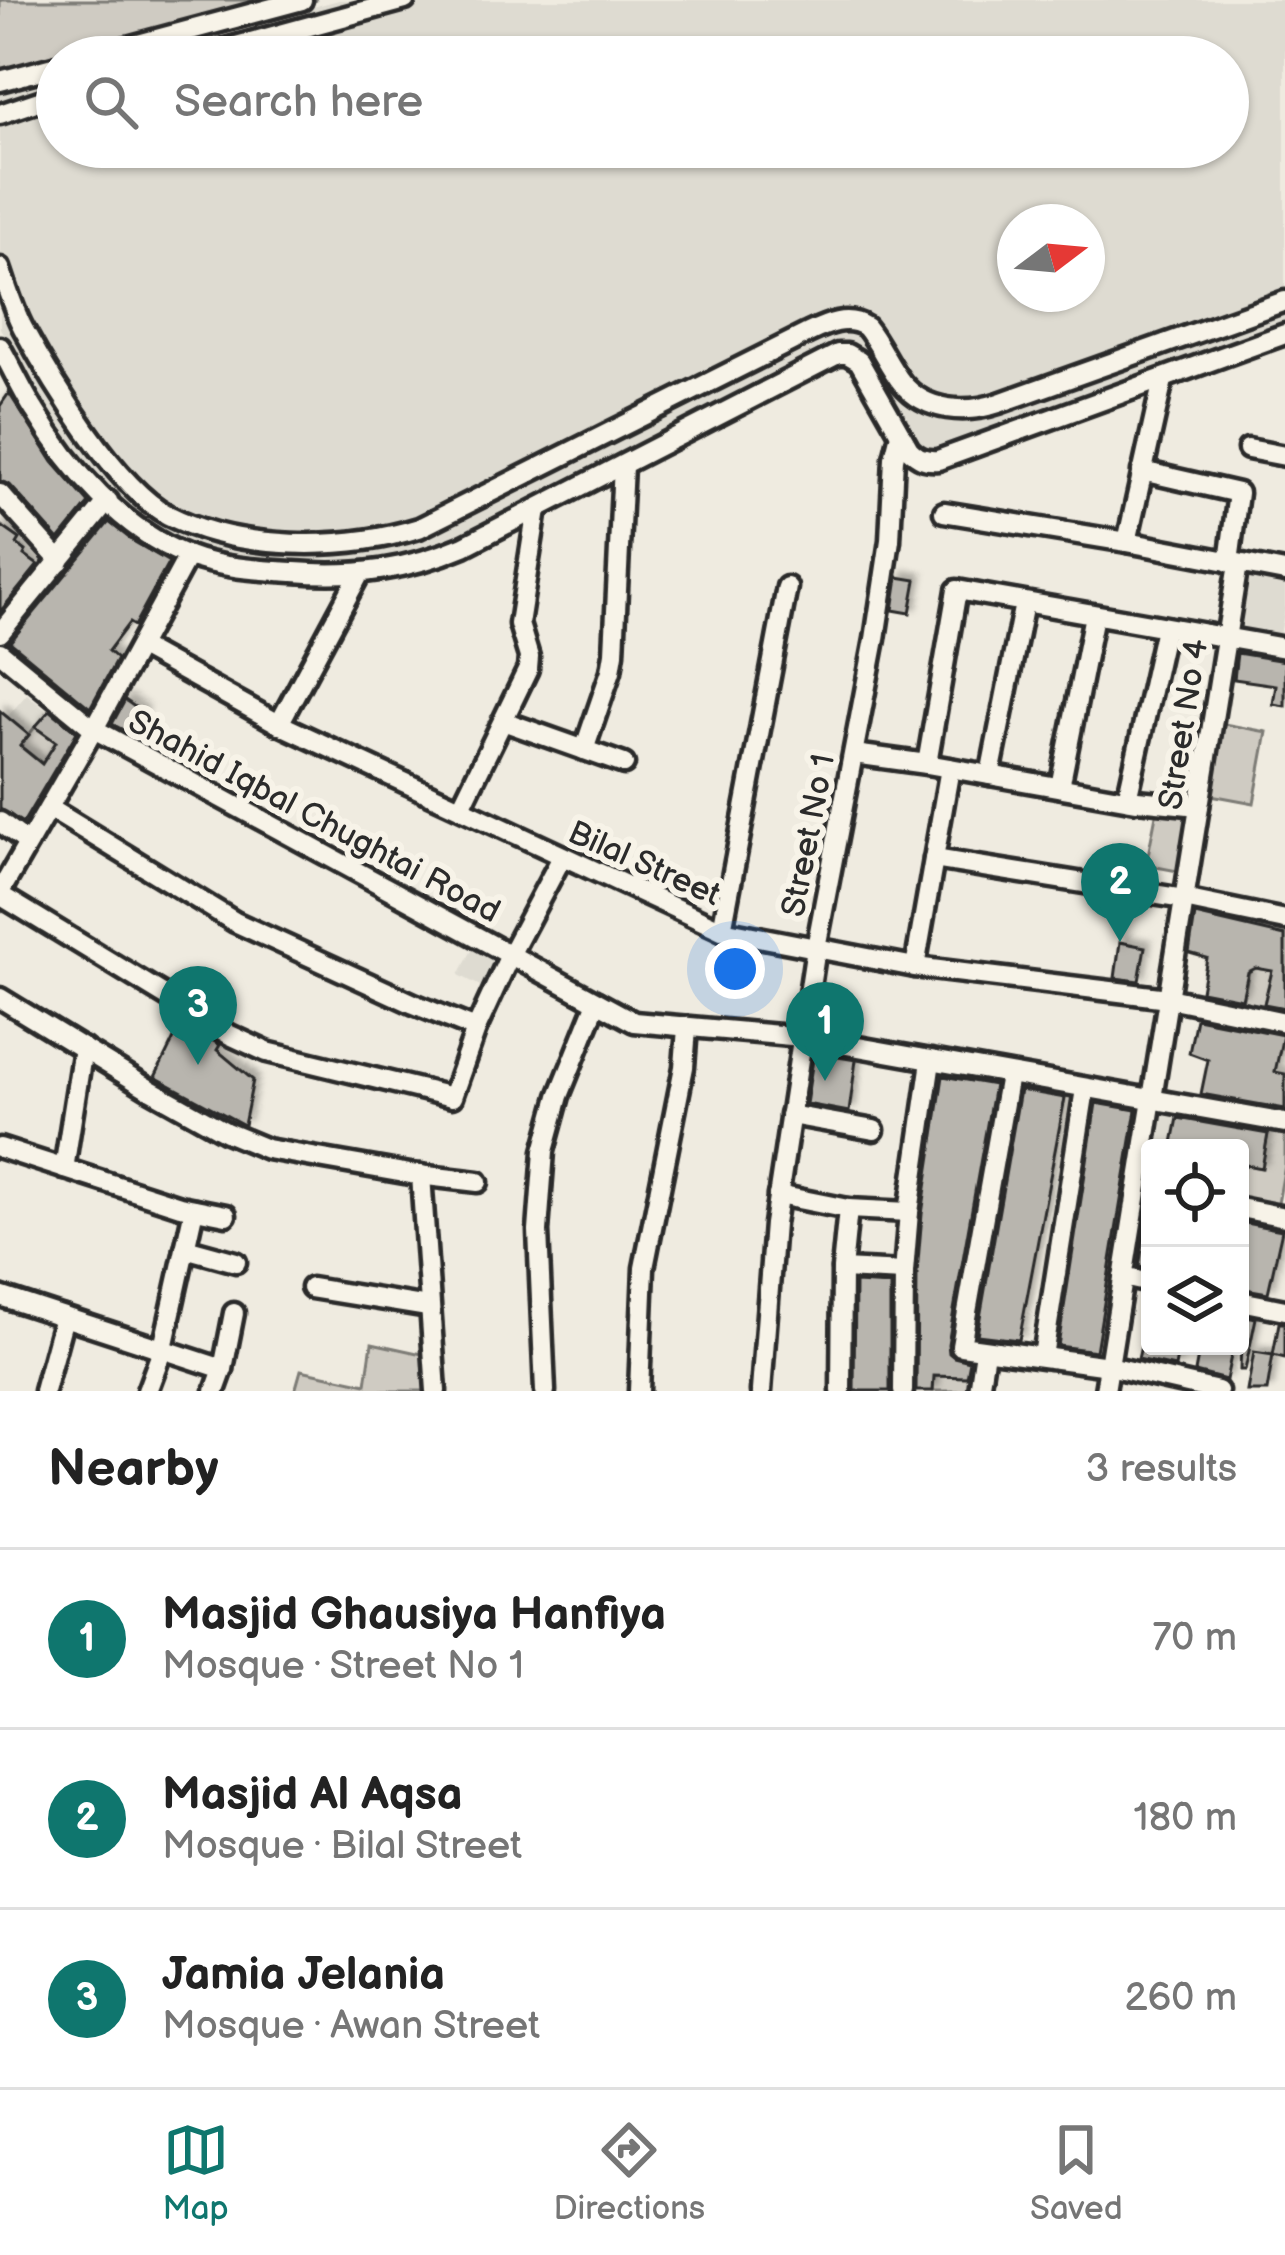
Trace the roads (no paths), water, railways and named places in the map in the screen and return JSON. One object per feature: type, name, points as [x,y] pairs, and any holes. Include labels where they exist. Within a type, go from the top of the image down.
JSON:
[{"type":"street","points":[[169,36],[302,0]]},
{"type":"street","points":[[273,36],[405,0]]},
{"type":"street","points":[[0,81],[36,72]]},
{"type":"street","points":[[0,114],[36,101]]},
{"type":"street","points":[[0,268],[22,325],[59,388],[141,495],[166,514],[221,535],[314,545],[368,541],[419,528],[837,322],[866,327],[903,383],[922,399],[967,410],[999,403],[1285,301]]},
{"type":"street","points":[[2,352],[48,430],[79,470],[108,501],[159,542],[215,563],[263,570],[360,573],[431,560],[838,354],[859,361],[915,454],[938,460],[1285,334]]},
{"type":"street","points":[[1127,542],[1163,380]]},
{"type":"street","name":"Street No 1","points":[[761,1391],[778,1195],[816,948],[890,540],[894,458],[900,434]]},
{"type":"street","points":[[1248,449],[1285,456]]},
{"type":"street","points":[[584,750],[614,653],[623,465]]},
{"type":"street","name":"Street No 4","points":[[1142,471],[1238,493],[1226,637],[1148,1139]]},
{"type":"street","points":[[0,494],[60,561]]},
{"type":"street","points":[[0,633],[108,501]]},
{"type":"street","points":[[460,807],[528,668],[519,624],[537,509]]},
{"type":"street","points":[[944,512],[1285,572]]},
{"type":"street","name":"Shahid Iqbal Chughtai Road","points":[[188,556],[94,729],[634,1022],[802,1037],[1285,1123]]},
{"type":"street","points":[[279,724],[360,573]]},
{"type":"street","points":[[722,930],[787,587]]},
{"type":"street","points":[[927,764],[957,590],[1285,649]]},
{"type":"street","points":[[991,775],[1024,603]]},
{"type":"street","points":[[1060,788],[1094,615]]},
{"type":"street","points":[[1127,799],[1165,628]]},
{"type":"street","name":"Bilal Street","points":[[140,647],[279,724],[722,930],[915,967],[1168,998],[1285,1022]]},
{"type":"street","points":[[0,652],[94,729],[0,893],[230,1035],[267,1052],[452,1097],[476,1030],[562,857]]},
{"type":"street","points":[[502,721],[624,764]]},
{"type":"street","points":[[854,754],[1158,805]]},
{"type":"street","points":[[915,967],[950,768]]},
{"type":"street","points":[[1127,799],[1199,806]]},
{"type":"street","points":[[49,808],[235,922],[476,1030]]},
{"type":"street","points":[[0,822],[28,843]]},
{"type":"street","points":[[934,859],[1284,916]]},
{"type":"street","points":[[0,998],[149,1089],[226,1132],[268,1149],[478,1182]]},
{"type":"street","points":[[545,1391],[538,1232],[544,1151],[559,1096],[597,1002]]},
{"type":"street","points":[[639,1391],[644,1268],[684,1067],[687,1028]]},
{"type":"street","points":[[64,1169],[83,1048]]},
{"type":"street","points":[[903,1391],[909,1212],[931,1061]]},
{"type":"street","points":[[1010,1075],[962,1346],[1108,1366],[1218,1391]]},
{"type":"street","points":[[1042,1356],[1085,1089]]},
{"type":"street","points":[[790,1115],[874,1130]]},
{"type":"street","points":[[0,1148],[226,1215]]},
{"type":"street","points":[[421,1175],[436,1391]]},
{"type":"street","points":[[778,1195],[848,1209],[909,1212]]},
{"type":"street","name":"Street No 4","points":[[1105,1391],[1123,1277],[1141,1202]]},
{"type":"street","points":[[147,1391],[163,1348],[194,1209]]},
{"type":"street","points":[[841,1391],[842,1269],[848,1209]]},
{"type":"street","points":[[1249,1210],[1285,1217]]},
{"type":"street","points":[[185,1248],[236,1262]]},
{"type":"street","points":[[842,1269],[904,1272]]},
{"type":"street","points":[[1123,1277],[1141,1281]]},
{"type":"street","points":[[311,1288],[428,1306]]},
{"type":"street","points":[[0,1296],[223,1369]]},
{"type":"street","points":[[1249,1303],[1285,1310]]},
{"type":"street","points":[[214,1391],[234,1313]]},
{"type":"street","points":[[44,1391],[64,1317]]},
{"type":"street","points":[[979,1391],[985,1351]]},
{"type":"place","name":"Masjid Al Aqsa","points":[[1120,942]]},
{"type":"place","name":"Jamia Jelania","points":[[198,1065]]},
{"type":"place","name":"Masjid Ghausiya Hanfiya","points":[[825,1081]]}]
